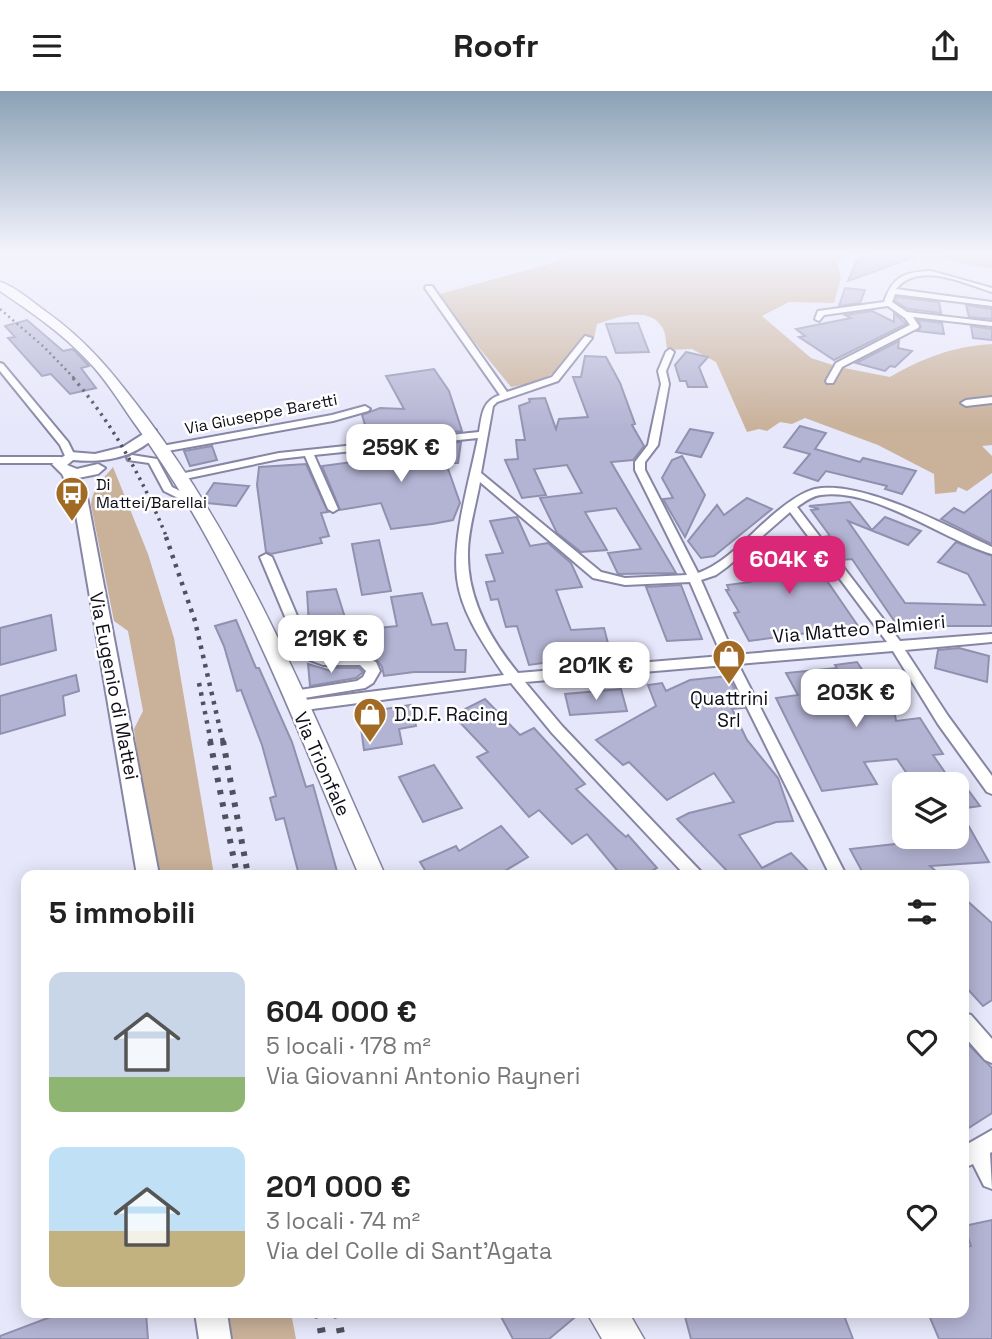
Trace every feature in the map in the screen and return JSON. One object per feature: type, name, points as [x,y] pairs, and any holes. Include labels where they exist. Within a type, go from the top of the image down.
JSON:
[{"type":"main road","name":"Via Trionfale","points":[[37,312],[91,356],[151,433],[196,503],[258,618],[370,870]]},
{"type":"main road","points":[[610,1318],[625,1339]]},
{"type":"street","points":[[446,312],[505,396]]},
{"type":"street","points":[[819,319],[821,313],[827,312]]},
{"type":"street","points":[[830,381],[839,365],[915,327],[901,312]]},
{"type":"street","points":[[904,314],[992,324]]},
{"type":"street","points":[[588,338],[558,376],[489,405],[461,557],[462,572],[484,634],[542,715],[691,870]]},
{"type":"street","points":[[670,352],[662,371],[665,384],[653,445],[640,462],[640,470],[694,577],[729,658],[835,870]]},
{"type":"street","points":[[0,366],[65,444],[66,462]]},
{"type":"street","points":[[966,403],[992,400]]},
{"type":"street","name":"Via Giuseppe Baretti","points":[[162,449],[333,418],[365,409]]},
{"type":"street","points":[[0,460],[66,462],[84,473],[97,464],[137,447],[151,433]]},
{"type":"street","points":[[180,477],[255,459],[482,435]]},
{"type":"street","points":[[97,464],[162,449]]},
{"type":"street","points":[[307,452],[333,509]]},
{"type":"street","points":[[132,458],[153,461],[170,491],[196,503]]},
{"type":"street","name":"Via Eugenio di Mattei","points":[[66,462],[80,497],[147,870]]},
{"type":"street","points":[[80,497],[97,464]]},
{"type":"street","points":[[476,474],[602,577],[623,582],[694,577],[712,572],[792,507],[814,493],[839,491],[854,494],[992,551]]},
{"type":"street","points":[[792,507],[896,645],[943,720],[992,788]]},
{"type":"street","points":[[266,557],[306,654],[324,662],[363,660],[371,664],[373,671],[368,680],[360,685],[294,700]]},
{"type":"street","name":"Via Matteo Palmieri","points":[[294,700],[729,658],[992,638]]},
{"type":"street","points":[[969,1026],[989,1044]]},
{"type":"street","points":[[978,1149],[992,1178]]},
{"type":"street","points":[[212,1318],[215,1339]]},
{"type":"shaded area","points":[[450,312],[769,312],[762,316],[811,358],[839,367],[890,377],[939,354],[992,344],[992,445],[982,446],[992,456],[992,473],[967,491],[958,487],[956,492],[935,494],[934,474],[878,445],[805,418],[792,424],[780,422],[767,431],[759,429],[747,432],[716,362],[692,349],[667,350],[662,327],[649,316],[631,315],[597,324],[594,338],[576,348],[547,377],[511,387]]},
{"type":"shaded area","points":[[113,467],[148,554],[174,638],[213,870],[153,870],[134,729],[143,711],[128,631],[114,621],[91,505],[102,480]]},
{"type":"shaded area","points":[[227,1318],[292,1318],[296,1339],[231,1339]]},
{"type":"building","points":[[874,312],[894,322],[894,313],[906,324],[834,360],[799,337],[805,336],[796,329],[851,318],[845,315]]},
{"type":"building","points":[[968,312],[992,312],[992,319],[969,317]]},
{"type":"building","points":[[27,320],[63,351],[72,349],[76,352],[89,366],[81,368],[96,388],[70,394],[51,374],[42,376],[8,338],[15,337],[5,326]]},
{"type":"building","points":[[918,320],[942,323],[944,334],[917,331],[921,327]]},
{"type":"building","points":[[638,323],[649,352],[616,353],[606,324]]},
{"type":"building","points":[[971,326],[992,329],[992,340],[973,338]]},
{"type":"building","points":[[899,341],[898,348],[912,351],[895,367],[890,366],[885,371],[856,363]]},
{"type":"building","points":[[686,352],[708,357],[699,367],[707,387],[688,387],[686,381],[680,381],[675,365]]},
{"type":"building","points":[[585,356],[606,357],[620,383],[635,424],[632,425],[644,446],[633,460],[611,462],[676,573],[618,574],[608,553],[641,549],[616,508],[585,512],[607,550],[581,552],[557,533],[540,498],[582,493],[567,465],[534,469],[546,495],[522,498],[505,460],[518,459],[516,440],[525,440],[519,406],[530,402],[529,399],[545,398],[556,429],[559,419],[588,417],[573,377],[581,377]]},
{"type":"building","points":[[434,369],[449,391],[462,431],[370,441],[362,415],[380,408],[404,409],[386,376]]},
{"type":"building","points":[[800,426],[826,433],[815,449],[860,462],[863,458],[916,471],[902,494],[885,489],[887,486],[826,471],[818,481],[794,473],[810,454],[784,447]]},
{"type":"building","points":[[690,429],[713,433],[701,457],[676,452]]},
{"type":"building","points":[[461,442],[458,463],[446,463],[460,503],[453,520],[432,524],[391,529],[381,503],[340,510],[322,466],[375,459],[373,452]]},
{"type":"building","points":[[212,446],[217,460],[190,466],[184,451]]},
{"type":"building","points":[[682,456],[705,495],[685,537],[663,499],[673,498],[662,478],[672,460]]},
{"type":"building","points":[[306,464],[328,512],[321,513],[329,536],[320,538],[322,543],[271,554],[266,552],[257,485],[259,467]]},
{"type":"building","points":[[214,483],[249,486],[236,506],[207,503],[204,498]]},
{"type":"building","points":[[992,490],[992,544],[941,519],[954,508],[964,513]]},
{"type":"building","points":[[747,498],[772,509],[714,556],[701,558],[688,541],[717,505],[724,515]]},
{"type":"building","points":[[850,502],[872,530],[885,517],[921,531],[908,545],[848,521],[905,603],[985,605],[968,574],[938,562],[956,542],[992,556],[992,626],[934,626],[895,622],[852,559],[841,560],[823,537],[830,536],[811,510],[819,509],[809,506]]},
{"type":"building","points":[[517,517],[530,546],[548,543],[571,563],[582,587],[556,590],[571,630],[604,628],[609,647],[575,650],[579,658],[529,665],[517,626],[506,627],[498,599],[491,600],[486,582],[495,581],[486,555],[503,553],[490,521]]},
{"type":"building","points":[[807,539],[824,561],[817,562],[821,572],[858,626],[749,641],[734,613],[739,612],[726,590],[729,590],[727,585],[751,582],[743,570],[779,566],[764,542]]},
{"type":"building","points":[[379,540],[391,591],[362,595],[352,544]]},
{"type":"building","points":[[681,585],[702,639],[667,641],[646,587]]},
{"type":"building","points":[[336,589],[354,646],[371,642],[369,629],[397,626],[391,597],[422,593],[432,625],[447,623],[455,650],[466,650],[465,672],[414,672],[384,676],[377,660],[360,655],[330,654],[328,623],[309,625],[307,592]]},
{"type":"building","points":[[51,615],[56,650],[0,665],[0,628]]},
{"type":"building","points":[[236,620],[292,742],[306,787],[313,785],[337,870],[298,870],[284,818],[276,820],[270,798],[276,796],[262,745],[241,690],[237,691],[224,646],[215,626]]},
{"type":"building","points":[[959,648],[989,656],[987,682],[935,668],[938,650]]},
{"type":"building","points":[[857,662],[865,674],[889,677],[896,721],[920,718],[943,754],[933,755],[945,772],[906,772],[897,759],[864,762],[877,784],[822,791],[776,698],[798,695],[786,673],[837,668],[835,665]]},
{"type":"building","points":[[308,664],[331,671],[331,668],[359,668],[363,672],[356,678],[310,686]]},
{"type":"building","points":[[76,675],[79,691],[63,696],[65,715],[0,734],[0,696]]},
{"type":"building","points":[[728,676],[744,708],[732,709],[747,740],[778,778],[793,821],[776,822],[739,835],[762,868],[791,853],[807,870],[726,870],[677,819],[689,813],[734,802],[714,773],[667,800],[629,762],[623,765],[596,740],[656,706],[648,685],[662,683],[666,691],[690,680]]},
{"type":"building","points":[[621,689],[627,711],[570,715],[565,694]]},
{"type":"building","points":[[485,699],[520,735],[534,728],[585,784],[576,789],[626,837],[628,835],[657,868],[617,870],[587,834],[572,844],[539,810],[529,817],[477,757],[488,752],[453,715]]},
{"type":"building","points":[[411,705],[416,726],[399,729],[402,744],[364,750],[359,713]]},
{"type":"building","points":[[434,765],[462,808],[423,822],[399,777]]},
{"type":"building","points":[[969,791],[980,806],[969,808]]},
{"type":"building","points":[[501,826],[528,857],[506,870],[425,870],[420,862],[456,846],[459,851]]},
{"type":"building","points":[[969,827],[989,862],[930,866],[935,870],[861,870],[850,849],[892,844],[892,849],[969,849]]},
{"type":"building","points":[[969,902],[992,923],[992,1000],[983,1006],[969,991]]},
{"type":"building","points":[[969,1045],[992,1068],[992,1113],[969,1128]]},
{"type":"building","points":[[992,1220],[992,1339],[939,1339],[930,1318],[969,1318],[969,1225]]},
{"type":"building","points":[[48,1318],[146,1318],[148,1339],[0,1339],[0,1336]]},
{"type":"building","points":[[502,1318],[574,1318],[549,1339],[513,1339]]},
{"type":"building","points":[[685,1318],[845,1318],[853,1339],[691,1339]]},
{"type":"railway","points":[[4,312],[44,347],[75,379]]},
{"type":"railway","points":[[73,378],[102,415],[126,454],[167,538]]},
{"type":"railway","points":[[166,537],[195,621],[223,742]]},
{"type":"railway","points":[[199,683],[211,742]]},
{"type":"railway","points":[[210,741],[236,870]]},
{"type":"railway","points":[[223,741],[247,870]]},
{"type":"railway","points":[[319,1318],[323,1339]]},
{"type":"railway","points":[[338,1318],[342,1339]]},
{"type":"place","name":"Di Mattei/Barellai","points":[[72,523]]},
{"type":"place","name":"Quattrini Srl","points":[[729,686]]},
{"type":"place","name":"D.D.F. Racing","points":[[370,744]]}]
